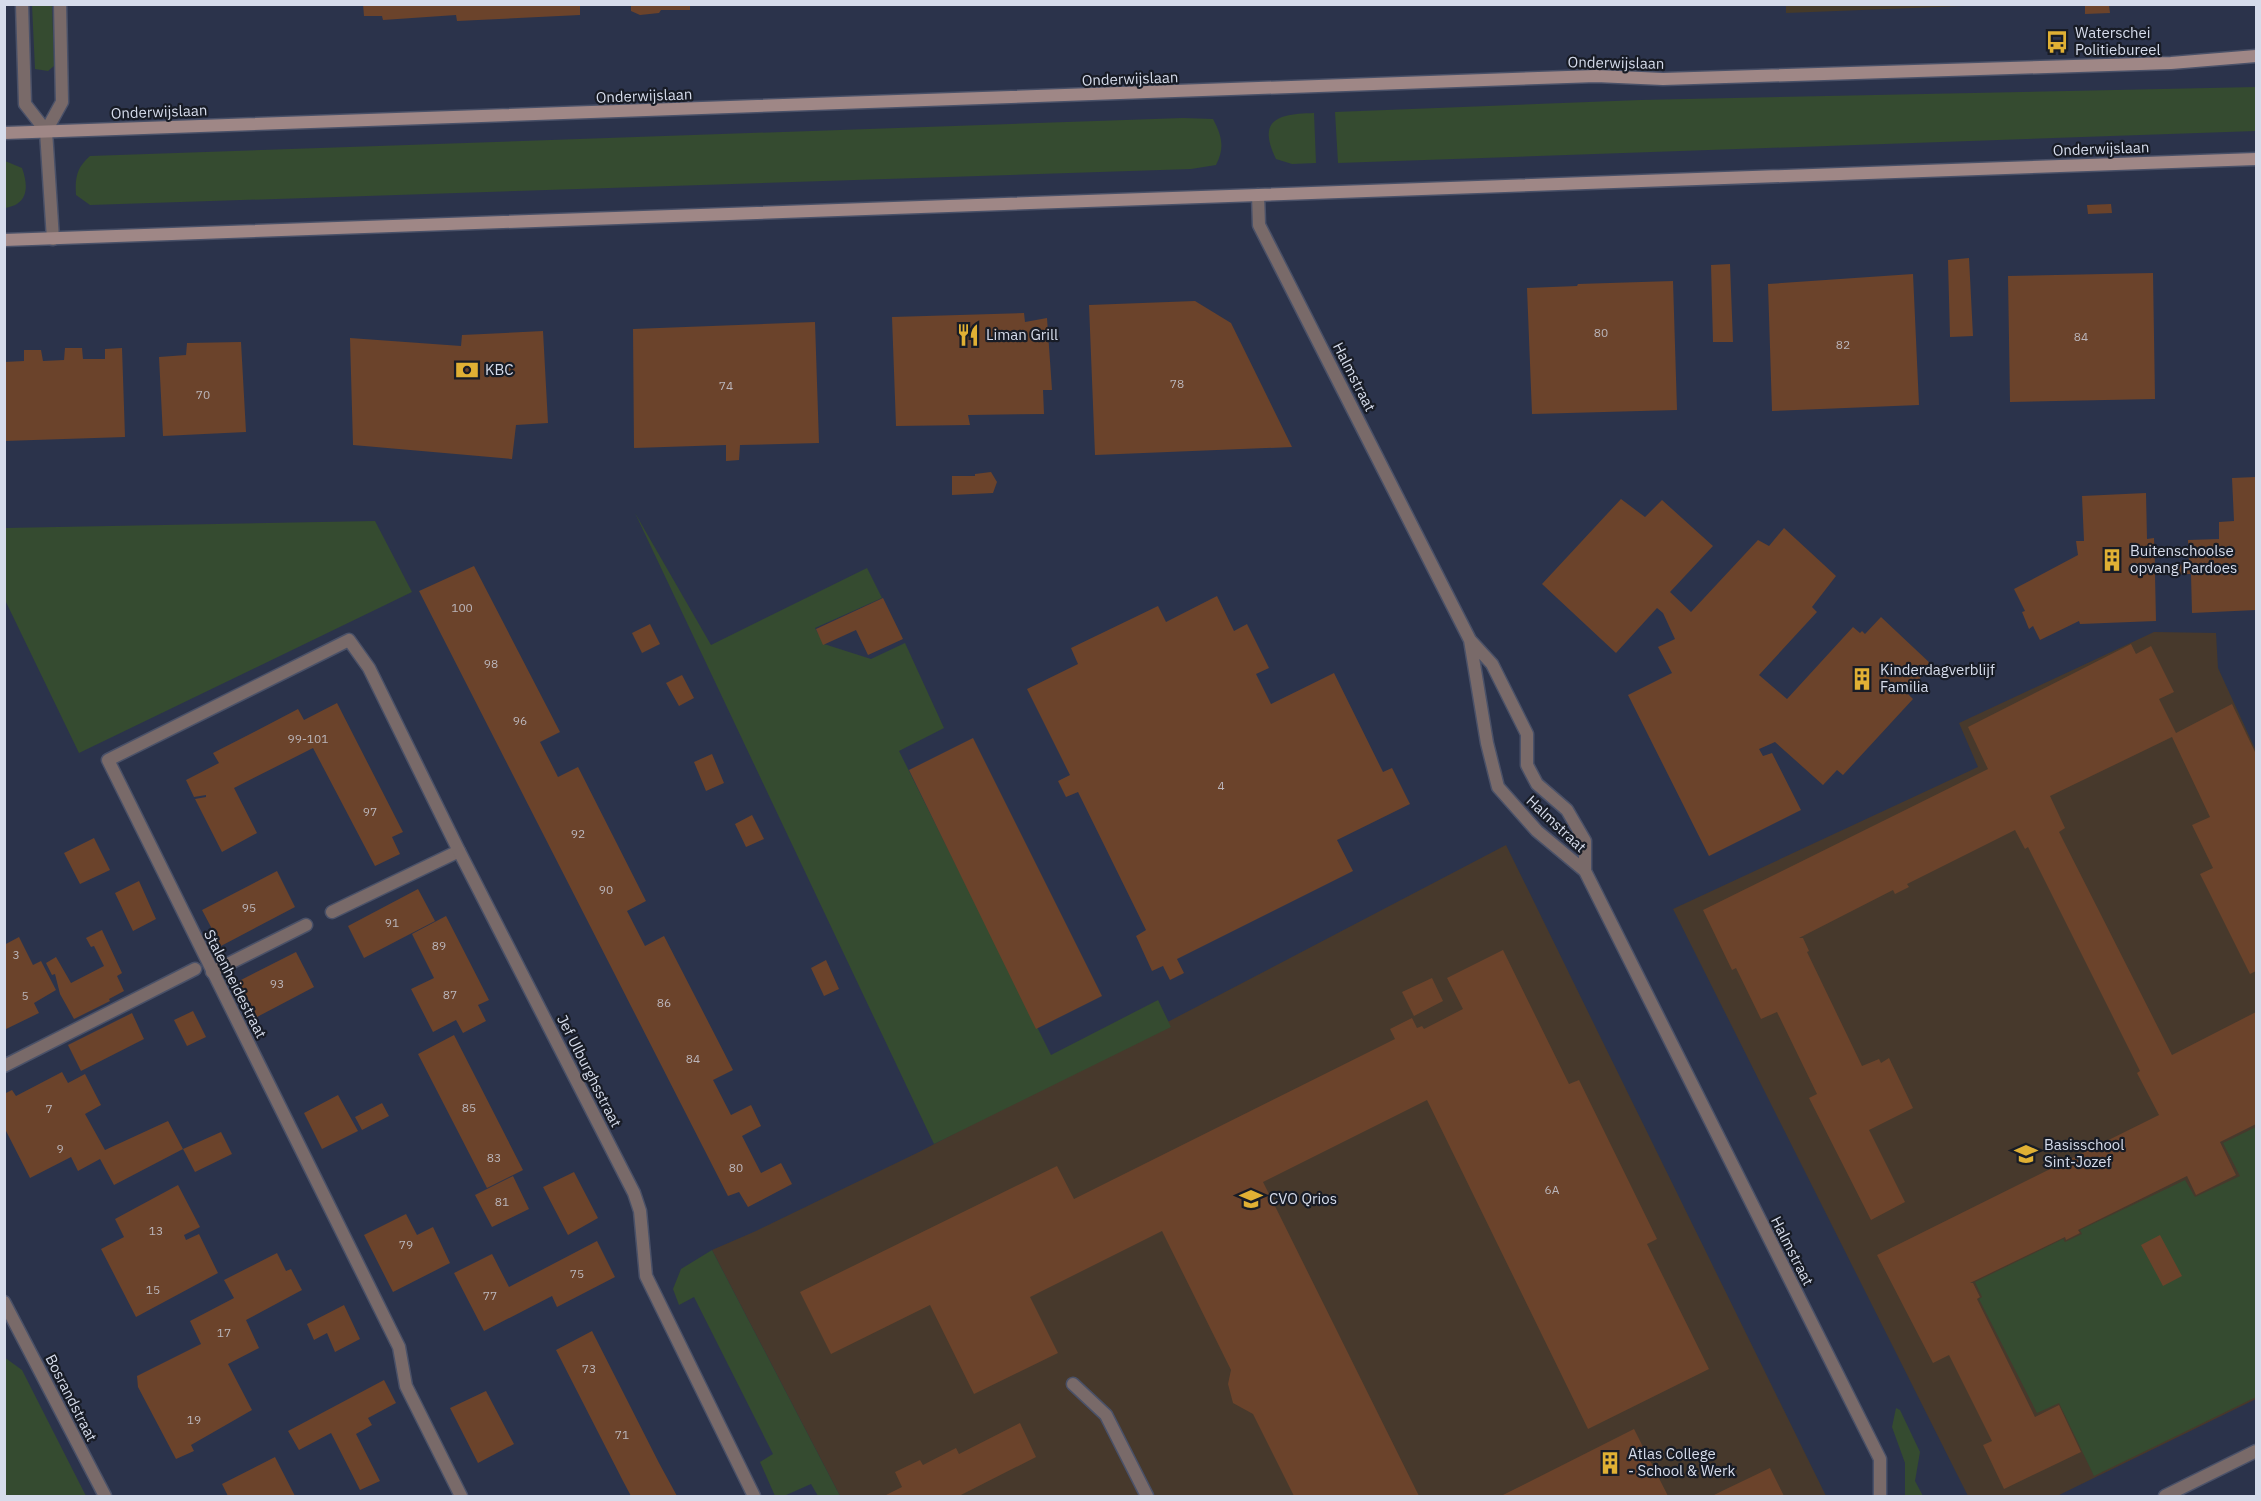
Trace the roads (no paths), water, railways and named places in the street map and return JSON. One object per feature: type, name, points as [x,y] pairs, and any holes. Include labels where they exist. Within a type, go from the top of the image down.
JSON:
[{"type":"main road","name":"Onderwijslaan","points":[[4,133],[1596,76],[1663,79],[2171,63],[2256,56]]},
{"type":"main road","name":"Onderwijslaan","points":[[4,240],[2256,159]]},
{"type":"street","points":[[22,4],[25,104],[46,131]]},
{"type":"street","points":[[53,239],[46,131],[62,102],[60,4]]},
{"type":"street","name":"Halmstraat","points":[[1258,195],[1259,225],[1470,640],[1487,743],[1498,788],[1537,831],[1586,871],[1880,1459],[1880,1497]]},
{"type":"street","name":"Stalenheidestraat","points":[[369,668],[349,640],[108,760],[399,1347],[406,1386],[461,1497]]},
{"type":"street","points":[[1470,640],[1492,664],[1527,734],[1527,765],[1537,784],[1567,810],[1585,842],[1586,871]]},
{"type":"street","name":"Jef Ulburghsstraat","points":[[369,668],[459,851],[634,1193],[640,1211],[646,1276],[754,1497]]},
{"type":"street","points":[[332,912],[459,851]]},
{"type":"street","points":[[212,972],[306,925]]},
{"type":"street","points":[[4,1066],[195,969]]},
{"type":"street","name":"Bosrandstraat","points":[[6,1310],[105,1497]]},
{"type":"street","points":[[1072,1384],[1107,1415],[1147,1497]]},
{"type":"street","points":[[2165,1497],[2256,1451]]},
{"type":"place","name":"Waterschei Politiebureel","points":[[2057,42]]},
{"type":"place","name":"Liman Grill","points":[[968,335]]},
{"type":"place","name":"KBC","points":[[467,370]]},
{"type":"place","name":"Buitenschoolse opvang Pardoes","points":[[2112,560]]},
{"type":"place","name":"Kinderdagverblijf Familia","points":[[1862,679]]},
{"type":"place","name":"Basisschool Sint-Jozef","points":[[2026,1154]]},
{"type":"place","name":"CVO Qrios","points":[[1251,1199]]},
{"type":"place","name":"Atlas College - School & Werk","points":[[1610,1463]]}]
